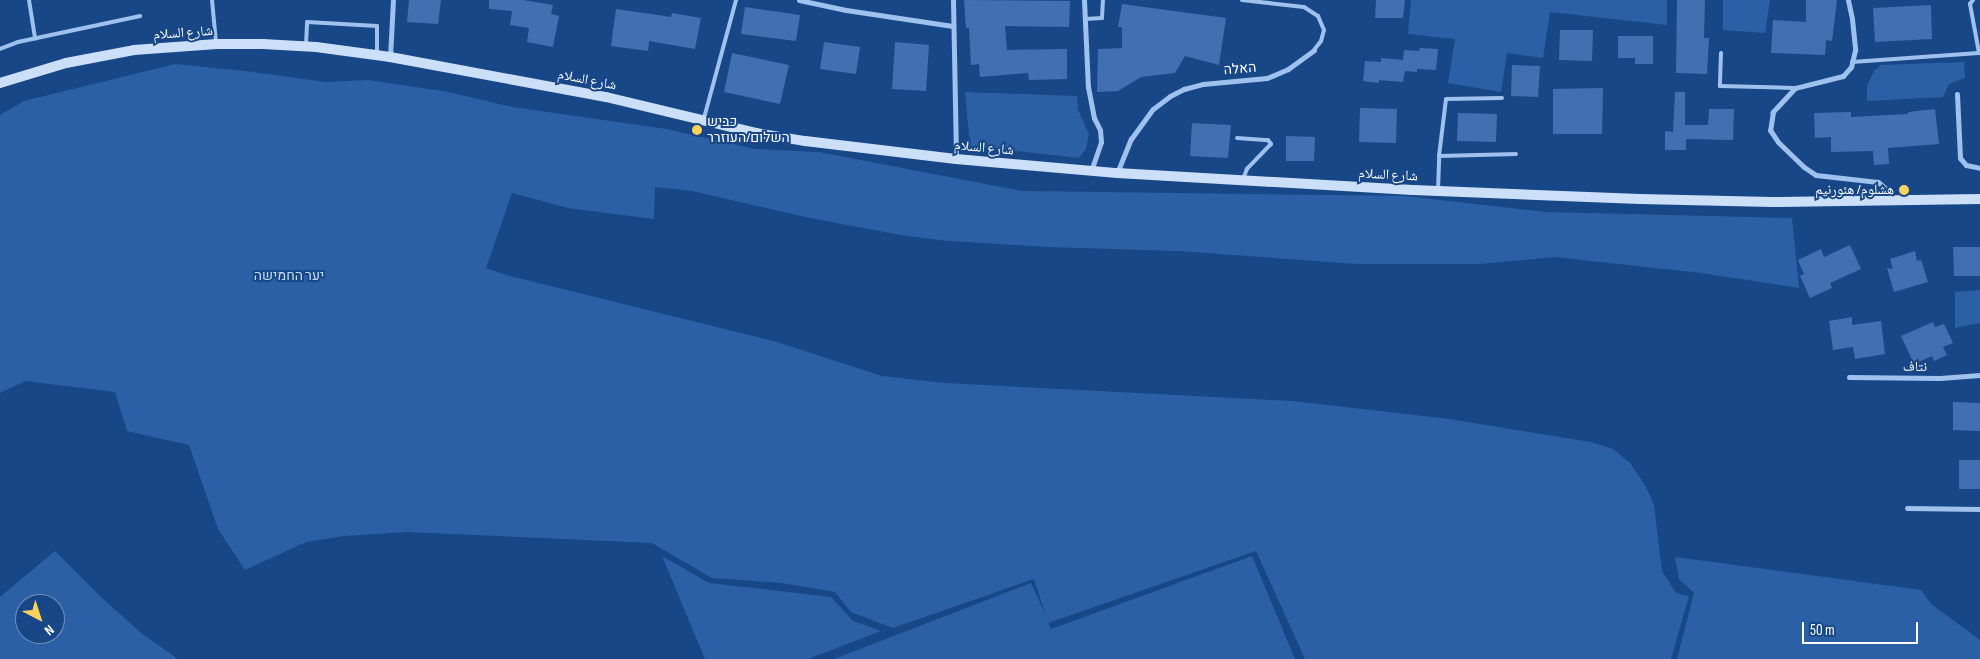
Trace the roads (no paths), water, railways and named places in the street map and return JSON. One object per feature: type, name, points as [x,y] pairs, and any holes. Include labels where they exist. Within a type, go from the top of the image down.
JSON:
[{"type":"main road","name":"شارع السلام","points":[[0,83],[66,63],[99,56],[169,46],[217,44],[306,46],[390,57],[606,97],[704,121],[805,142],[956,159],[1117,173],[1438,191],[1772,202],[1980,199]]},
{"type":"street","points":[[390,57],[393,0]]},
{"type":"street","points":[[798,0],[846,10],[953,26]]},
{"type":"street","points":[[953,0],[956,159]]},
{"type":"street","points":[[1084,0],[1088,87],[1094,118],[1100,130],[1100,142],[1091,171]]},
{"type":"street","points":[[1848,0],[1855,50],[1851,67],[1843,76],[1795,88],[1773,112],[1770,130],[1778,142],[1804,167],[1816,175],[1878,182],[1886,189],[1891,200]]},
{"type":"street","name":"האלה","points":[[1117,173],[1131,139],[1153,109],[1170,96],[1184,88],[1202,84],[1267,78],[1288,69],[1314,50]]},
{"type":"street","points":[[1957,94],[1960,158],[1966,165],[1980,168]]},
{"type":"street","name":"نتاف","points":[[1849,377],[1940,378],[1980,375]]},
{"type":"street","points":[[1908,508],[1980,509]]},
{"type":"lane","points":[[29,0],[35,38]]},
{"type":"lane","points":[[212,0],[217,44]]},
{"type":"lane","points":[[704,121],[736,0]]},
{"type":"lane","points":[[1085,19],[1102,18],[1103,0]]},
{"type":"lane","name":"האלה","points":[[1242,0],[1304,7],[1318,16],[1324,30],[1321,41],[1314,50]]},
{"type":"lane","points":[[1852,62],[1979,53],[1970,4],[1973,0]]},
{"type":"lane","points":[[0,49],[18,42],[140,16]]},
{"type":"lane","points":[[306,46],[307,22],[377,26],[377,56]]},
{"type":"lane","points":[[1721,53],[1720,86],[1795,88]]},
{"type":"lane","points":[[1438,191],[1439,156],[1446,99],[1502,98]]},
{"type":"lane","points":[[1236,138],[1268,140],[1271,144],[1247,169],[1243,180]]},
{"type":"lane","points":[[1439,156],[1516,154]]},
{"type":"place","name":"כביש השלום/העוזרר","points":[[697,130]]},
{"type":"place","name":"هشلوم/ هئورنيم","points":[[1904,190]]},
{"type":"park label","name":"יער החמישה","points":[[289,276]]}]
